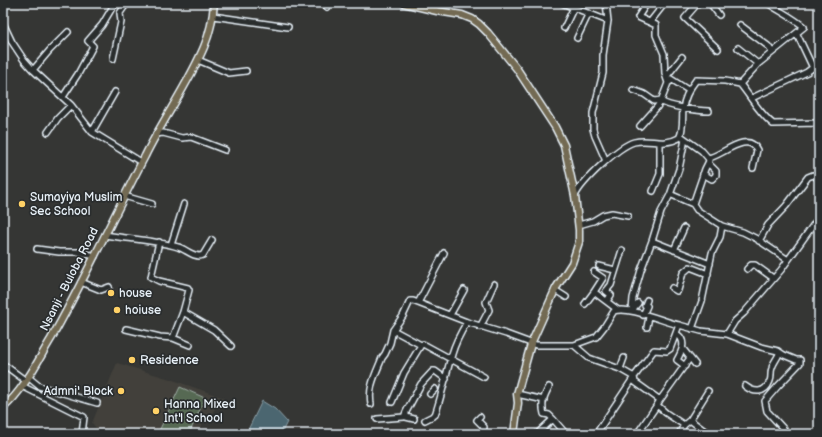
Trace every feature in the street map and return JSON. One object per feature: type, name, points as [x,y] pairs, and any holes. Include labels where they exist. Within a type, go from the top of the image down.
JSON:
[{"type":"main road","name":"Nsanji - Buloba Road","points":[[3,408],[25,381],[58,326],[95,256],[141,162],[198,60],[205,45],[213,16],[214,3]]},
{"type":"main road","points":[[403,3],[462,15],[476,21],[488,33],[517,69],[560,135],[564,145],[575,196],[579,242],[572,263],[555,290],[531,344],[517,394],[518,403],[514,434]]},
{"type":"street","points":[[63,97],[78,74],[93,46],[88,41],[102,25],[115,3]]},
{"type":"street","points":[[113,59],[121,22],[120,13],[127,3]]},
{"type":"street","points":[[323,3],[327,7],[329,3]]},
{"type":"street","points":[[562,3],[608,21]]},
{"type":"street","points":[[606,3],[608,21],[603,55],[603,73],[593,113],[595,136],[606,161]]},
{"type":"street","points":[[648,3],[638,17],[656,25],[656,35],[664,54],[665,74],[670,82],[688,90]]},
{"type":"street","points":[[650,22],[666,3]]},
{"type":"street","points":[[698,3],[684,18],[718,49]]},
{"type":"street","points":[[710,3],[719,15]]},
{"type":"street","points":[[740,84],[758,64],[804,28],[797,21],[781,13],[769,4]]},
{"type":"street","points":[[564,28],[574,7]]},
{"type":"street","points":[[578,38],[589,13]]},
{"type":"street","points":[[213,16],[288,28]]},
{"type":"street","points":[[3,23],[16,48],[34,70],[71,105],[92,132],[141,162]]},
{"type":"street","points":[[740,25],[768,46],[772,52]]},
{"type":"street","points":[[34,70],[50,50],[68,32]]},
{"type":"street","points":[[797,34],[813,68]]},
{"type":"street","points":[[738,48],[758,64]]},
{"type":"street","points":[[667,76],[682,57]]},
{"type":"street","points":[[198,60],[229,73],[246,71]]},
{"type":"street","points":[[752,98],[807,72],[819,63]]},
{"type":"street","points":[[632,310],[633,298],[641,270],[661,212],[670,195],[679,169],[683,138],[683,107],[688,90],[696,80],[726,81],[740,84],[758,108],[773,124],[819,125]]},
{"type":"street","points":[[640,126],[657,107],[670,82]]},
{"type":"street","points":[[633,90],[644,94],[654,101],[661,100],[663,103],[709,111]]},
{"type":"street","points":[[92,132],[115,92]]},
{"type":"street","points":[[48,132],[58,118],[71,105]]},
{"type":"street","points":[[156,134],[163,133],[182,138],[191,137],[225,150]]},
{"type":"street","points":[[575,196],[579,188],[606,161],[625,146],[634,142],[642,141],[660,143],[675,141],[683,138]]},
{"type":"street","points":[[683,138],[702,151],[716,170],[716,175],[712,179],[703,174]]},
{"type":"street","points":[[653,191],[660,174],[660,143]]},
{"type":"street","points":[[693,204],[708,160],[737,144],[743,143],[756,147],[757,150],[753,168]]},
{"type":"street","points":[[759,241],[768,225],[786,206],[808,177],[813,175],[819,179]]},
{"type":"street","points":[[670,195],[693,204],[697,210],[722,226],[742,232],[788,260]]},
{"type":"street","points":[[124,196],[152,204]]},
{"type":"street","points":[[171,245],[184,204]]},
{"type":"street","points":[[578,225],[593,221],[603,215],[612,213],[628,216]]},
{"type":"street","points":[[727,334],[735,321],[744,313],[774,278],[819,217]]},
{"type":"street","points":[[692,329],[702,301],[712,253],[720,237],[722,226]]},
{"type":"street","points":[[674,250],[684,228]]},
{"type":"street","points":[[104,235],[160,242],[181,248],[192,254],[200,256],[206,252],[212,240]]},
{"type":"street","points":[[652,241],[710,264]]},
{"type":"street","points":[[160,242],[151,277],[155,280],[189,289],[190,292],[173,338]]},
{"type":"street","points":[[37,249],[84,253],[95,256]]},
{"type":"street","points":[[607,302],[611,295],[606,291],[611,285],[622,250]]},
{"type":"street","points":[[418,303],[444,253]]},
{"type":"street","points":[[747,269],[751,265],[755,266],[774,278]]},
{"type":"street","points":[[599,266],[615,270]]},
{"type":"street","points":[[672,288],[677,291],[678,290],[683,273],[690,267],[708,274]]},
{"type":"street","points":[[585,304],[603,278],[594,272]]},
{"type":"street","points":[[81,282],[101,290],[109,287]]},
{"type":"street","points":[[480,327],[489,310],[486,302],[494,284]]},
{"type":"street","points":[[450,315],[464,290]]},
{"type":"street","points":[[555,290],[566,297]]},
{"type":"street","points":[[594,292],[618,310]]},
{"type":"street","points":[[643,315],[647,306],[645,305],[647,300]]},
{"type":"street","points":[[370,404],[370,388],[382,358],[389,346],[393,330],[403,316],[410,301],[480,327],[506,334],[536,345],[574,345],[596,337],[614,311],[632,310],[649,317],[692,329],[727,334],[800,360],[800,363],[765,401],[767,411],[788,434]]},
{"type":"street","points":[[632,310],[638,303]]},
{"type":"street","points":[[183,312],[214,330],[231,346]]},
{"type":"street","points":[[647,327],[649,317]]},
{"type":"street","points":[[425,420],[435,415],[446,379],[451,355],[467,322]]},
{"type":"street","points":[[596,434],[654,350],[667,351],[670,349],[677,334],[679,325]]},
{"type":"street","points":[[126,329],[160,337],[173,338],[190,345]]},
{"type":"street","points":[[393,330],[421,345],[423,344],[484,377]]},
{"type":"street","points":[[677,334],[683,342],[683,349],[677,360],[685,366]]},
{"type":"street","points":[[392,402],[404,373],[421,345]]},
{"type":"street","points":[[574,345],[589,358],[620,369],[634,377],[635,382],[659,402],[666,413],[684,425]]},
{"type":"street","points":[[683,349],[695,364]]},
{"type":"street","points":[[745,386],[751,391],[755,392],[766,387],[770,382],[771,370],[779,354],[778,351]]},
{"type":"street","points":[[620,369],[624,358]]},
{"type":"street","points":[[637,434],[690,358]]},
{"type":"street","points":[[3,364],[25,381],[84,417],[82,434]]},
{"type":"street","points":[[377,419],[404,417],[421,384],[433,371],[446,379]]},
{"type":"street","points":[[25,381],[97,403]]},
{"type":"street","points":[[549,386],[543,400],[544,414],[549,415],[566,434]]},
{"type":"street","points":[[430,394],[435,389]]},
{"type":"street","points":[[679,434],[684,425],[690,420],[708,391]]},
{"type":"street","points":[[517,394],[543,400]]},
{"type":"street","points":[[406,412],[406,417],[414,419]]},
{"type":"street","points":[[476,432],[482,434],[484,427],[477,420],[480,417]]},
{"type":"street","points":[[537,434],[553,419]]},
{"type":"street","points":[[690,420],[709,434]]},
{"type":"shaded area","name":"Hanna Mixed Int'l School","points":[[117,363],[170,379],[224,398],[195,434],[101,434],[92,423]]},
{"type":"green space","points":[[180,387],[205,398],[189,434],[166,434],[159,431]]},
{"type":"water","points":[[262,401],[275,409],[287,422],[281,434],[246,434]]},
{"type":"place","name":"Sumayiya Muslim Sec School","points":[[22,204]]},
{"type":"place","name":"house","points":[[111,293]]},
{"type":"place","name":"hoiuse","points":[[117,310]]},
{"type":"place","name":"Residence","points":[[132,360]]},
{"type":"place","name":"Admni' Block","points":[[121,391]]},
{"type":"place","name":"Hanna Mixed Int'l School","points":[[156,411]]}]
